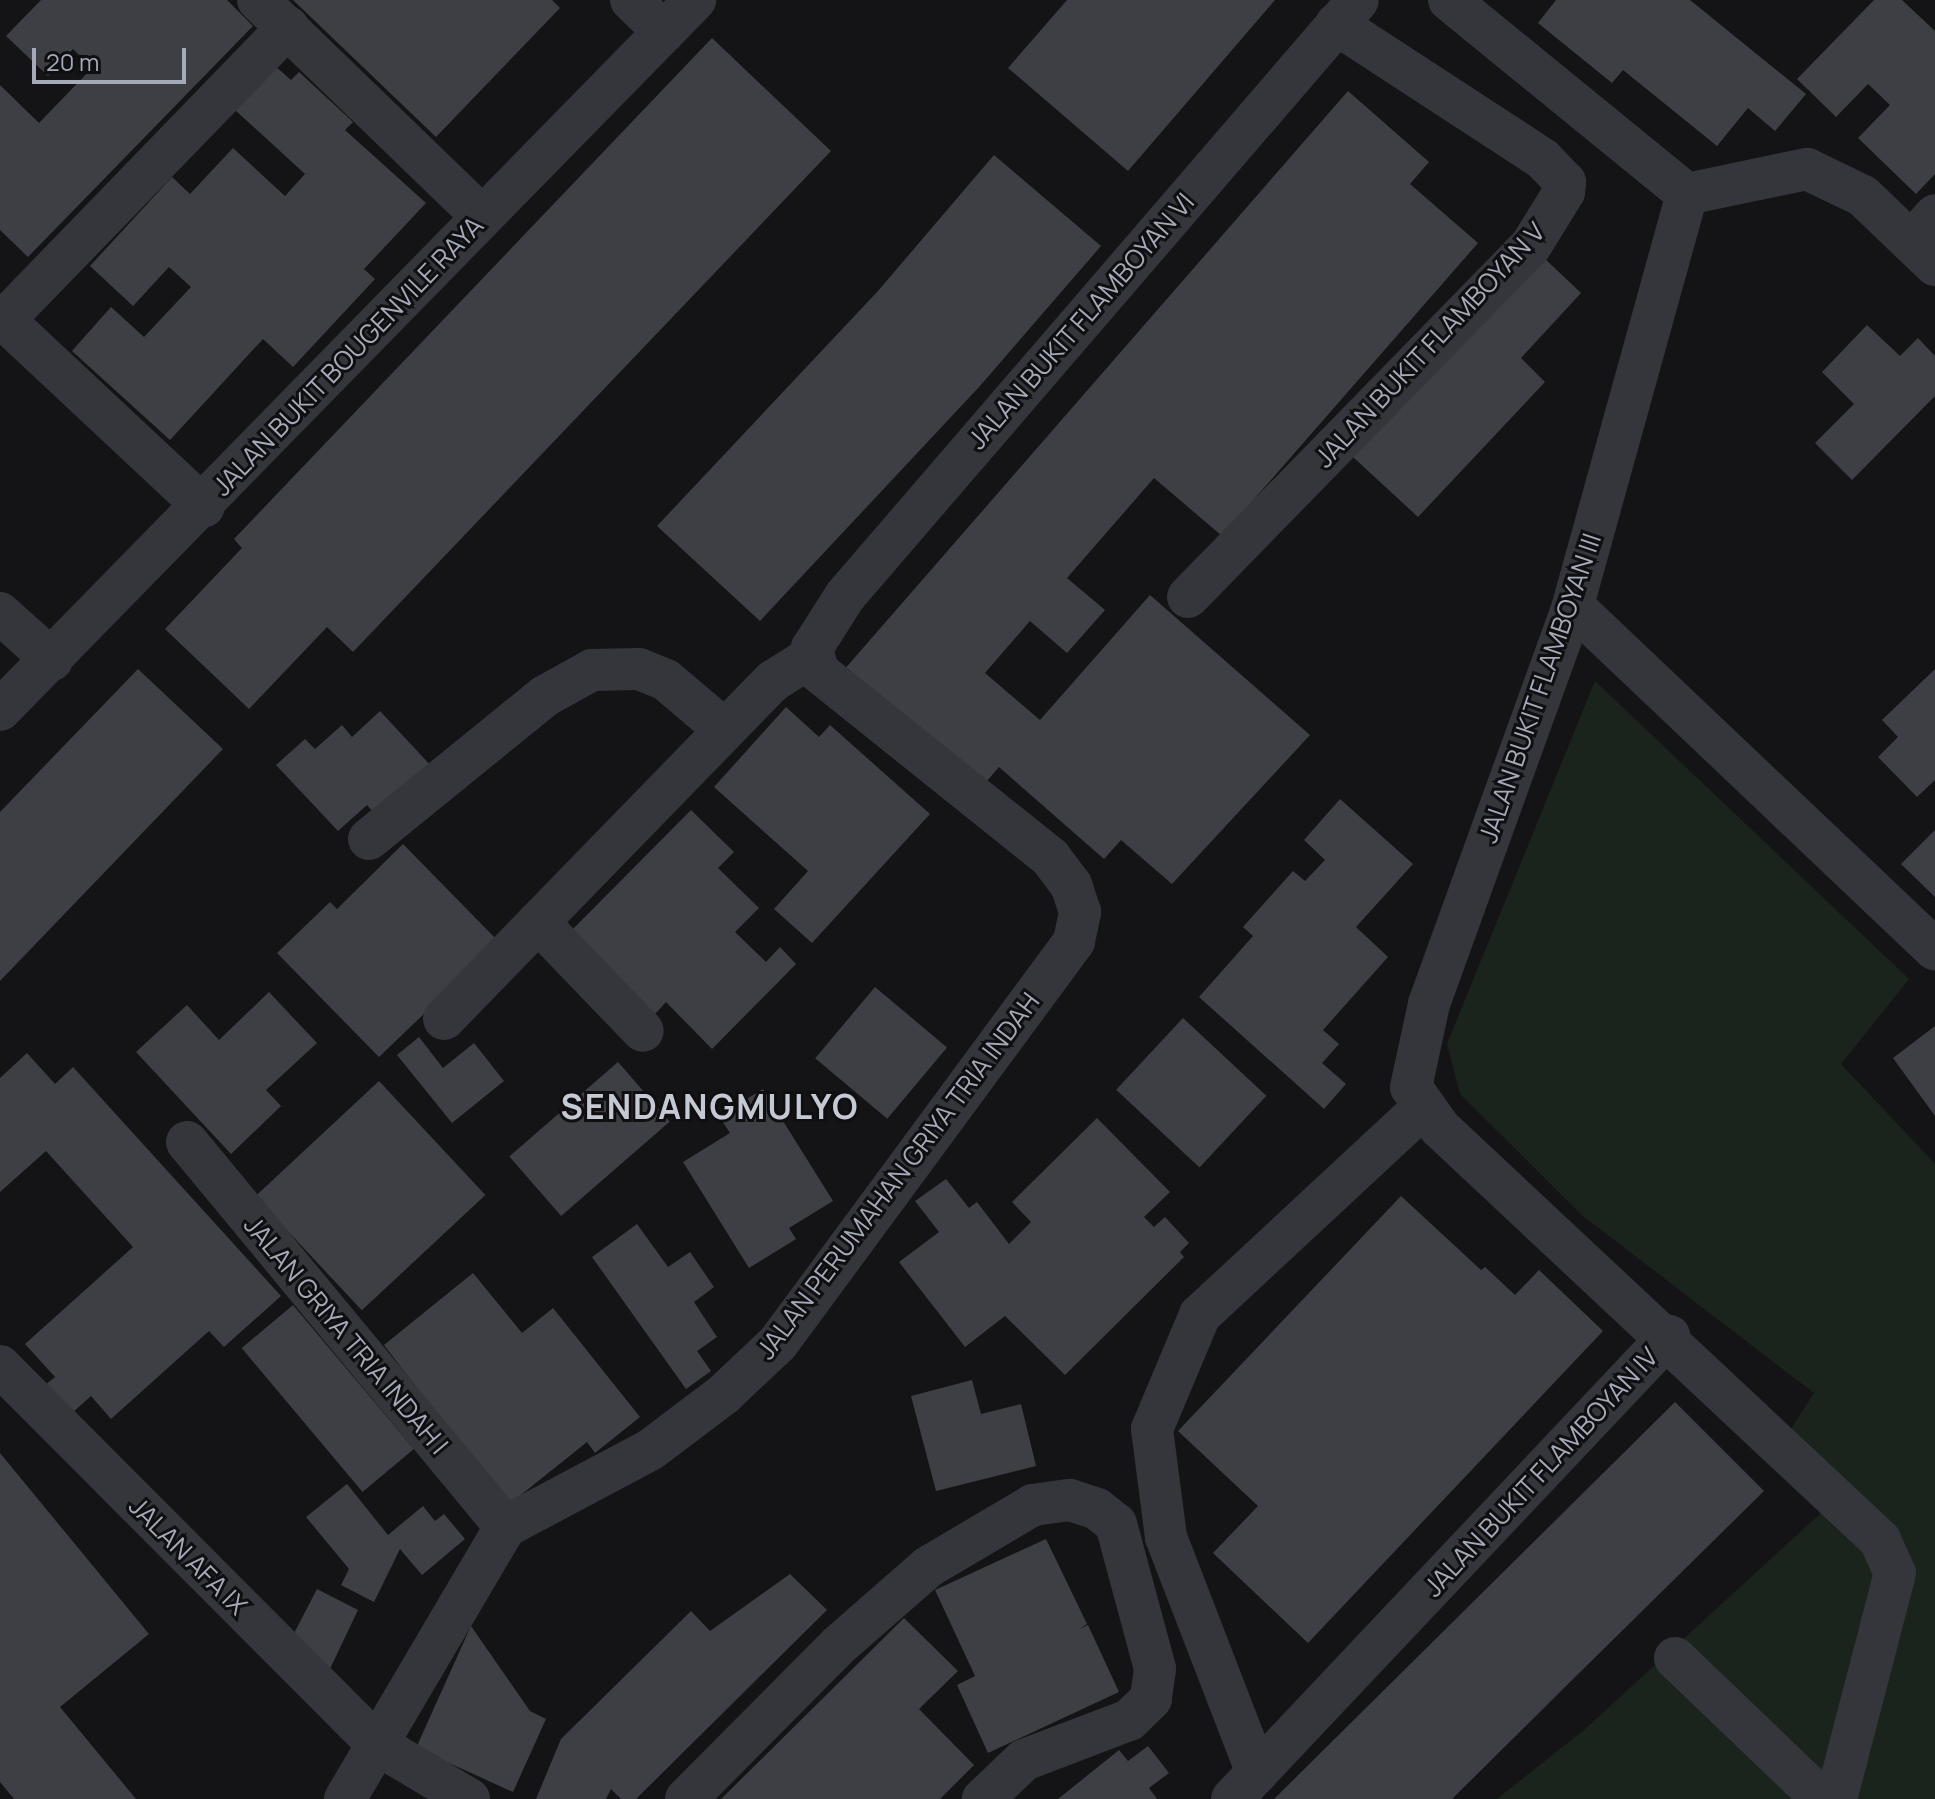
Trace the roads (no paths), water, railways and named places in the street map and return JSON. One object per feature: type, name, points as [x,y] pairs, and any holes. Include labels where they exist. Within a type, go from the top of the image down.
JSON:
[{"type":"street","points":[[631,0],[664,32]]},
{"type":"street","name":"JALAN BUKIT BOUGENVILE RAYA","points":[[0,710],[204,507],[482,216],[695,0]]},
{"type":"street","points":[[1449,0],[1687,194],[1807,169],[1863,196],[1927,241]]},
{"type":"street","name":"JALAN BUKIT FLAMBOYAN V","points":[[1188,597],[1530,247],[1564,192],[1565,182],[1543,159],[1347,12]]},
{"type":"street","name":"JALAN BUKIT FLAMBOYAN VI","points":[[811,652],[845,596],[1347,12]]},
{"type":"street","points":[[204,507],[2,318],[273,14],[482,216]]},
{"type":"street","name":"JALAN BUKIT FLAMBOYAN III","points":[[1417,1097],[1429,1004],[1573,606],[1687,194]]},
{"type":"street","points":[[1573,606],[1935,949]]},
{"type":"street","points":[[0,613],[52,660]]},
{"type":"street","points":[[444,1019],[773,681],[811,652]]},
{"type":"street","name":"JALAN PERUMAHAN GRIYA TRIA INDAH","points":[[505,1527],[650,1450],[724,1394],[778,1343],[1074,941],[1080,912],[1071,885],[1051,858],[843,692],[811,652]]},
{"type":"street","points":[[369,839],[545,696],[592,670],[618,666],[666,680],[725,730]]},
{"type":"street","points":[[538,922],[643,1031]]},
{"type":"street","points":[[1245,1786],[1166,1537],[1152,1429],[1200,1315],[1417,1097]]},
{"type":"street","name":"JALAN BUKIT FLAMBOYAN IV","points":[[1245,1786],[1669,1336],[1417,1097]]},
{"type":"street","name":"JALAN GRIYA TRIA INDAH I","points":[[187,1142],[505,1527]]},
{"type":"street","points":[[1669,1336],[1860,1517],[1880,1540],[1895,1573],[1836,1799]]},
{"type":"street","name":"JALAN AFA IX","points":[[0,1366],[378,1745],[469,1799]]},
{"type":"street","points":[[686,1799],[839,1645],[928,1567],[1033,1505],[1070,1500],[1097,1509],[1116,1524],[1155,1669],[1151,1699],[1129,1720],[1024,1760],[983,1799]]},
{"type":"street","points":[[345,1799],[505,1527]]},
{"type":"street","points":[[1675,1658],[1822,1799]]},
{"type":"district","name":"SENDANGMULYO","points":[[710,1107]]}]
